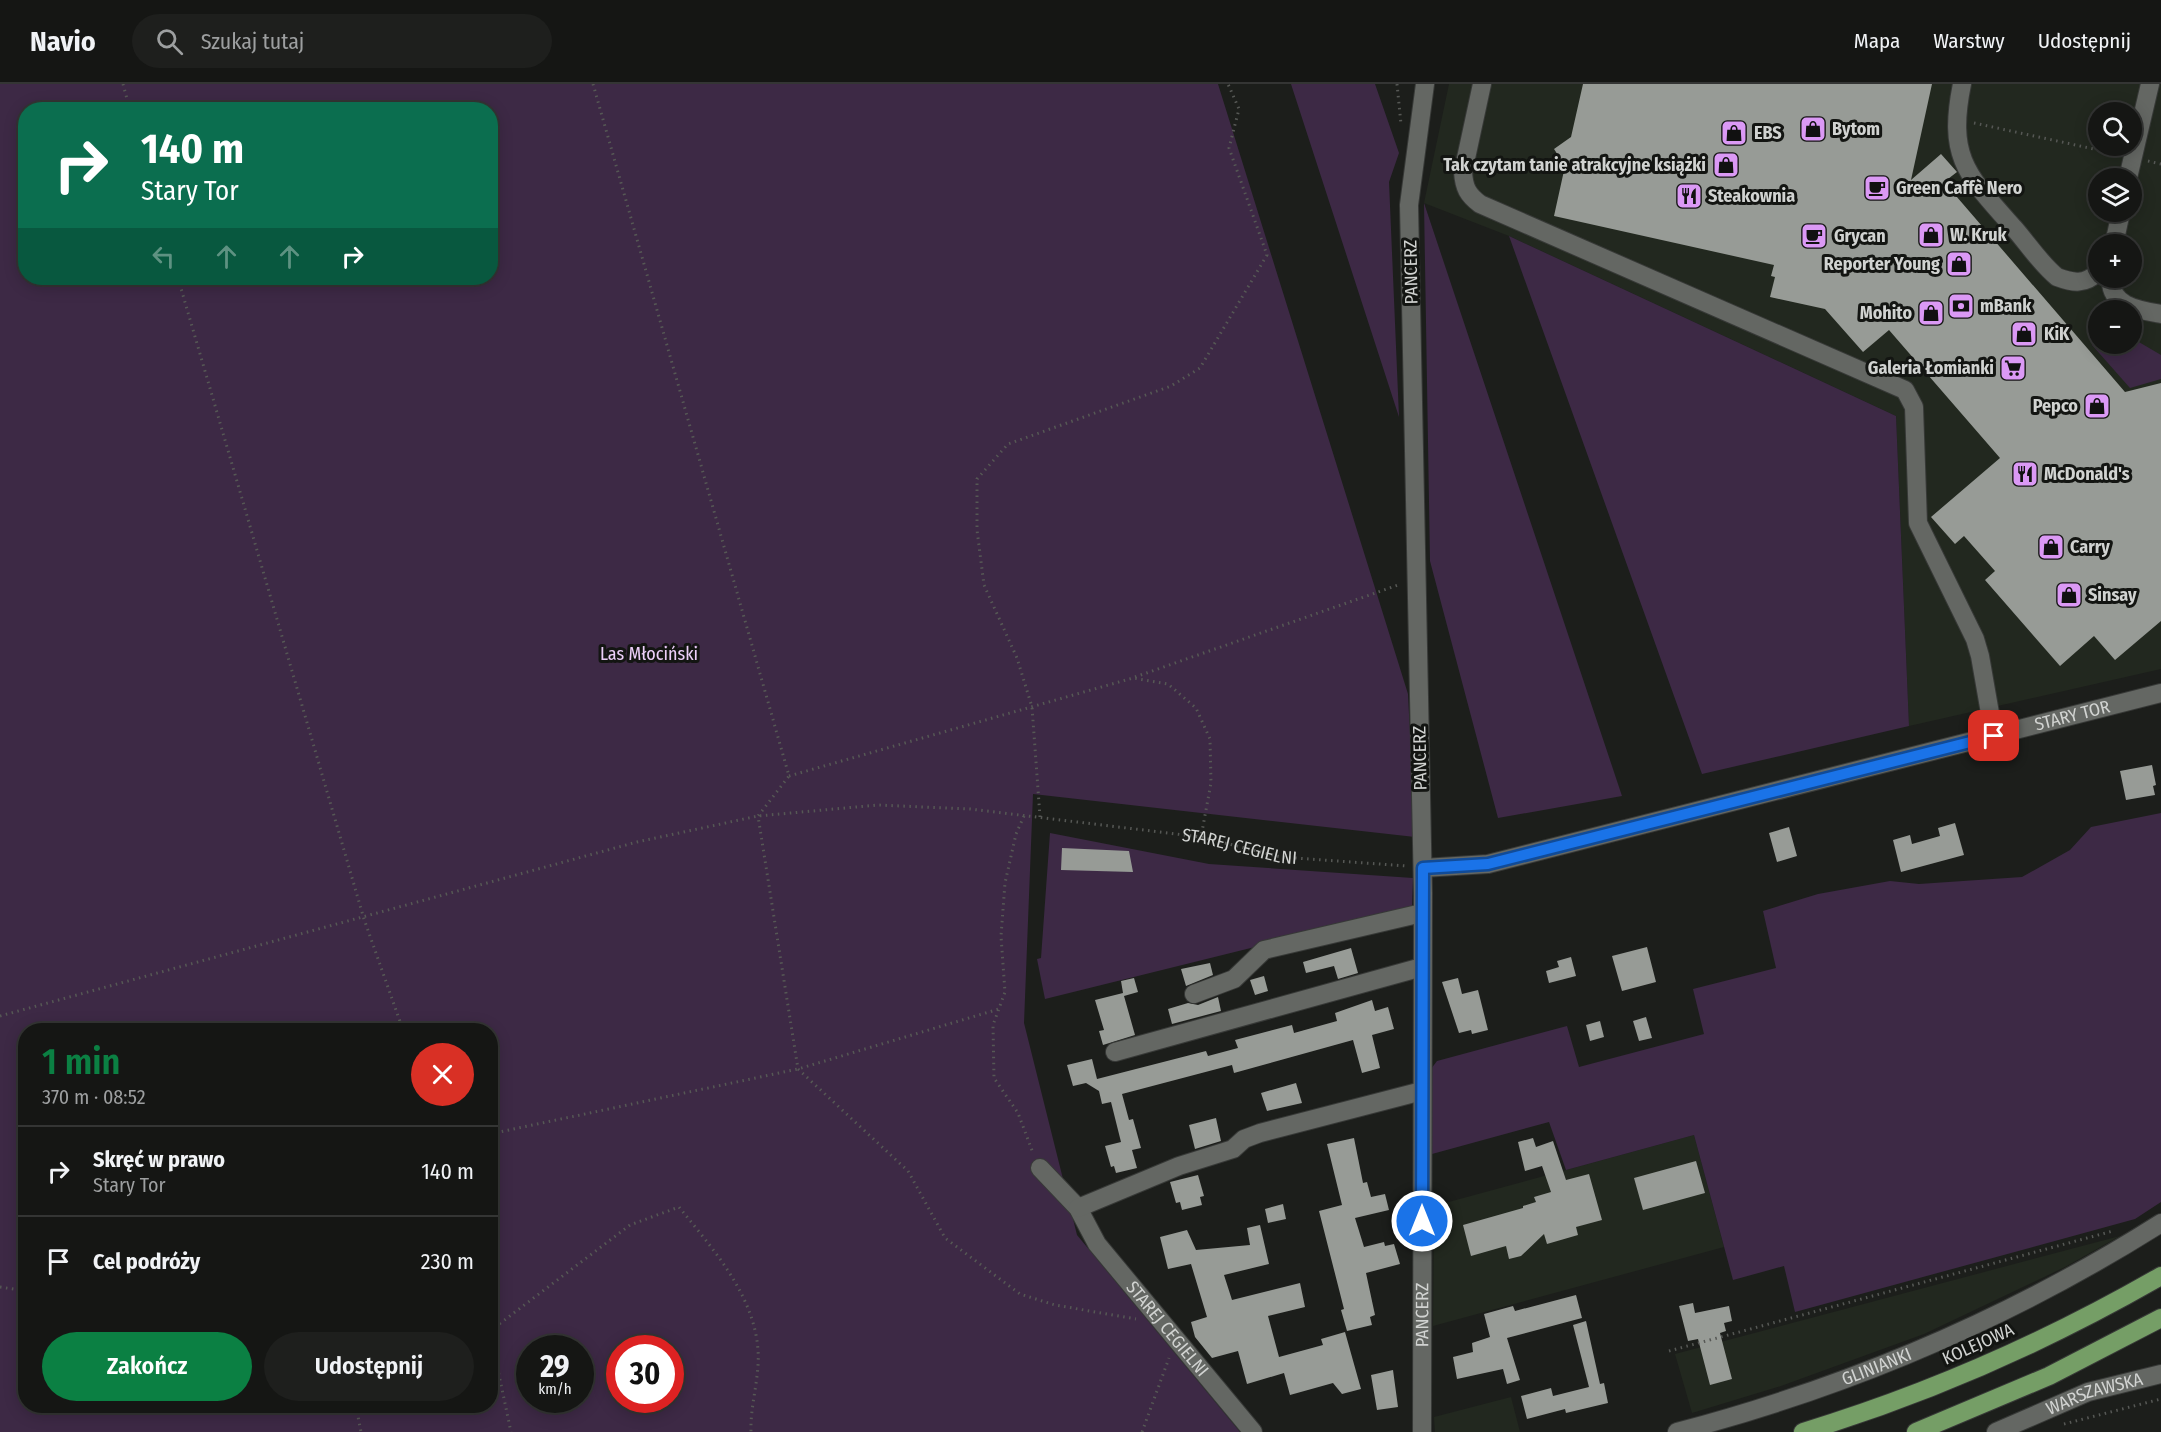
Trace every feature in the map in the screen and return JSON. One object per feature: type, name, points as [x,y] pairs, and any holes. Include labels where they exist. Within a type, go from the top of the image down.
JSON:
[{"type":"highway","name":"KOLEJOWA","points":[[1803,1432],[1902,1398],[2012,1353],[2161,1276]]},
{"type":"highway","points":[[1916,1432],[2049,1376],[2161,1318]]},
{"type":"street","name":"PANCERZ","points":[[1422,1432],[1423,868],[1409,205],[1425,84]]},
{"type":"street","points":[[1482,84],[1462,172],[1464,185],[1469,195],[1480,204],[1905,390],[1914,407],[1918,523],[1975,639],[1994,736]]},
{"type":"street","points":[[1962,84],[1956,111],[1956,132],[1958,150],[1969,176],[2057,277],[2075,282],[2088,280]]},
{"type":"street","points":[[2130,168],[2150,84]]},
{"type":"street","points":[[2113,288],[2114,295],[2121,303],[2154,313],[2161,329]]},
{"type":"street","name":"STARY TOR","points":[[1423,868],[1488,864],[2161,693]]},
{"type":"street","points":[[1194,994],[1234,979],[1264,950],[1422,913]]},
{"type":"street","points":[[1115,1052],[1422,967]]},
{"type":"street","points":[[1078,1208],[1179,1166],[1233,1149],[1244,1139],[1260,1133],[1422,1091]]},
{"type":"street","name":"STAREJ CEGIELNI","points":[[1040,1168],[1078,1208],[1097,1244],[1252,1432]]},
{"type":"street","name":"GLINIANKI","points":[[1677,1432],[1800,1396],[1887,1365],[2078,1273],[2161,1223]]},
{"type":"street","name":"WARSZAWSKA","points":[[1996,1432],[2088,1392],[2161,1374]]},
{"type":"path","points":[[123,84],[128,102]]},
{"type":"path","points":[[593,84],[789,776]]},
{"type":"path","points":[[1040,817],[1032,707],[1017,658],[984,585],[977,530],[978,479],[1008,444],[1171,386],[1200,368],[1267,255],[1229,148],[1239,109],[1228,84]]},
{"type":"path","points":[[1970,122],[2088,147]]},
{"type":"path","points":[[2143,160],[2161,164]]},
{"type":"path","points":[[180,285],[364,919],[400,1023]]},
{"type":"path","points":[[1161,1323],[1055,1305],[1020,1294],[945,1238],[908,1171],[798,1069],[758,816],[789,776],[1133,678],[1416,579]]},
{"type":"path","points":[[1133,678],[1168,684],[1196,708],[1210,739],[1211,783],[1201,837]]},
{"type":"path","name":"STAREJ CEGIELNI","points":[[0,1017],[364,919],[637,842],[758,816],[878,805],[970,809],[1201,837],[1281,856],[1423,868]]},
{"type":"path","points":[[1024,816],[1016,834],[1005,883],[1001,936],[1005,992],[993,1025],[994,1078],[1018,1113],[1040,1168]]},
{"type":"path","points":[[498,1132],[798,1069],[999,1009]]},
{"type":"path","points":[[498,1325],[630,1225],[679,1207],[711,1246],[746,1300],[758,1349],[751,1432]]},
{"type":"path","points":[[1668,1351],[2111,1231],[2123,1231],[2137,1238]]},
{"type":"path","points":[[0,1287],[18,1290]]},
{"type":"path","points":[[1142,1432],[1175,1341]]},
{"type":"path","points":[[498,1369],[511,1432]]},
{"type":"path","points":[[2058,1425],[2161,1399]]},
{"type":"path","points":[[357,1413],[361,1432]]},
{"type":"shaded area","points":[[1449,84],[2161,84],[2161,669],[1909,726],[1896,416],[1509,236],[1424,203]]},
{"type":"shaded area","points":[[1694,1135],[1724,1247],[1433,1326],[1434,1206]]},
{"type":"shaded area","points":[[2120,1236],[2065,1267],[1924,1334],[1781,1386],[1692,1413],[1675,1354]]},
{"type":"shaded area","points":[[1511,1397],[1520,1432],[1435,1432],[1434,1417]]},
{"type":"green space","name":"Las Młociński","points":[[0,84],[1218,84],[1408,694],[1415,837],[1033,794],[1024,1023],[1077,1235],[1240,1432],[0,1432]]},
{"type":"green space","points":[[1291,84],[1375,84],[1399,153],[1389,182],[1399,417]]},
{"type":"green space","points":[[1424,203],[1622,796],[1498,818],[1430,561]]},
{"type":"green space","points":[[1509,236],[1896,416],[1909,726],[1702,774]]},
{"type":"green space","points":[[2142,344],[2161,355],[2161,379],[2130,388],[2100,354],[2142,354]]},
{"type":"green space","points":[[2161,813],[2161,1202],[2135,1219],[1795,1312],[1784,1266],[1733,1280],[1694,1135],[1566,1170],[1549,1122],[1432,1154],[1431,1069],[1437,1061],[1567,1026],[1579,1067],[1704,1034],[1693,989],[1776,968],[1763,911],[1818,894],[1890,881],[1919,884],[2022,877],[2070,850],[2091,827]]},
{"type":"green space","points":[[1050,833],[1209,864],[1413,878],[1412,908],[1045,999],[1037,959],[1041,958]]},
{"type":"building","name":"Galeria Łomianki","points":[[1583,84],[1932,84],[1911,180],[1941,154],[1957,172],[1944,182],[2088,349],[2088,354],[2092,354],[2125,392],[2161,383],[2161,621],[2115,660],[2094,636],[2060,666],[1985,580],[1995,571],[1964,536],[1955,544],[1931,517],[2000,458],[1889,330],[1863,352],[1825,309],[1770,297],[1775,277],[1771,276],[1774,265],[1554,216],[1565,166],[1554,149],[1571,137]]},
{"type":"building","points":[[2152,765],[2156,785],[2153,786],[2155,795],[2126,800],[2120,771]]},
{"type":"building","points":[[1955,823],[1964,855],[1901,872],[1893,840],[1910,835],[1912,844],[1940,836],[1938,828]]},
{"type":"building","points":[[1789,827],[1797,856],[1777,862],[1769,833]]},
{"type":"building","points":[[1062,848],[1129,851],[1133,872],[1061,870]]},
{"type":"building","points":[[1647,947],[1656,982],[1622,991],[1612,956]]},
{"type":"building","points":[[1351,948],[1358,973],[1338,979],[1334,966],[1306,973],[1303,962]]},
{"type":"building","points":[[1571,957],[1576,976],[1549,983],[1546,971],[1559,967],[1557,961]]},
{"type":"building","points":[[1210,963],[1213,975],[1186,986],[1181,969]]},
{"type":"building","points":[[1264,976],[1268,991],[1255,995],[1250,980]]},
{"type":"building","points":[[1134,978],[1138,992],[1124,996],[1135,1035],[1103,1045],[1099,1031],[1104,1030],[1095,1000],[1123,993],[1121,981]]},
{"type":"building","points":[[1458,978],[1462,994],[1478,990],[1488,1030],[1472,1034],[1471,1030],[1459,1033],[1442,982]]},
{"type":"building","points":[[1218,997],[1221,1011],[1172,1024],[1168,1009],[1188,1003],[1198,1005]]},
{"type":"building","points":[[1372,1000],[1375,1011],[1388,1007],[1394,1029],[1372,1035],[1380,1068],[1362,1073],[1353,1040],[1234,1073],[1232,1065],[1122,1094],[1129,1120],[1133,1119],[1141,1148],[1132,1150],[1137,1168],[1116,1173],[1114,1166],[1111,1167],[1105,1146],[1121,1142],[1111,1102],[1102,1104],[1099,1091],[1086,1083],[1073,1086],[1067,1065],[1092,1059],[1097,1079],[1206,1051],[1208,1056],[1238,1048],[1235,1040],[1292,1025],[1294,1033],[1337,1021],[1335,1013]]},
{"type":"building","points":[[1646,1017],[1652,1038],[1639,1041],[1633,1021]]},
{"type":"building","points":[[1600,1021],[1604,1037],[1590,1041],[1586,1025]]},
{"type":"building","points":[[1296,1083],[1302,1103],[1267,1111],[1261,1093]]},
{"type":"building","points":[[1216,1118],[1221,1141],[1195,1149],[1189,1125]]},
{"type":"building","points":[[1354,1138],[1363,1183],[1367,1182],[1371,1197],[1385,1194],[1389,1210],[1355,1218],[1364,1247],[1384,1242],[1385,1246],[1394,1244],[1400,1264],[1366,1273],[1375,1315],[1370,1317],[1372,1325],[1347,1331],[1341,1310],[1344,1309],[1319,1211],[1342,1205],[1327,1144]]},
{"type":"building","points":[[1533,1138],[1536,1147],[1553,1141],[1566,1180],[1589,1174],[1602,1220],[1576,1227],[1578,1235],[1547,1244],[1544,1234],[1521,1256],[1509,1259],[1506,1246],[1471,1256],[1463,1225],[1523,1208],[1523,1206],[1536,1202],[1534,1197],[1551,1192],[1542,1166],[1525,1171],[1518,1142]]},
{"type":"building","points":[[1696,1161],[1705,1193],[1643,1210],[1634,1178]]},
{"type":"building","points":[[1198,1175],[1204,1196],[1200,1197],[1202,1205],[1182,1210],[1180,1202],[1176,1203],[1170,1182]]},
{"type":"building","points":[[1283,1204],[1286,1219],[1268,1223],[1265,1209]]},
{"type":"building","points":[[1260,1225],[1269,1264],[1224,1275],[1232,1300],[1300,1283],[1305,1307],[1268,1316],[1279,1357],[1323,1345],[1321,1339],[1345,1332],[1361,1389],[1342,1394],[1333,1383],[1290,1395],[1284,1373],[1247,1384],[1238,1351],[1212,1358],[1195,1337],[1191,1322],[1207,1317],[1191,1264],[1168,1269],[1160,1237],[1187,1230],[1196,1250],[1250,1245],[1247,1228]]},
{"type":"building","points":[[1576,1295],[1582,1318],[1507,1338],[1520,1380],[1507,1384],[1503,1369],[1457,1379],[1453,1357],[1473,1352],[1472,1343],[1490,1337],[1484,1314],[1513,1306],[1515,1311]]},
{"type":"building","points":[[1693,1303],[1695,1313],[1729,1306],[1732,1321],[1724,1323],[1726,1331],[1720,1333],[1732,1379],[1710,1385],[1698,1339],[1688,1341],[1679,1306]]},
{"type":"building","points":[[1586,1321],[1600,1384],[1604,1383],[1608,1403],[1566,1413],[1565,1409],[1527,1419],[1521,1396],[1551,1388],[1553,1396],[1589,1387],[1573,1325]]},
{"type":"building","points":[[1393,1370],[1398,1407],[1377,1410],[1371,1375]]},
{"type":"place","name":"Bytom","points":[[1813,129]]},
{"type":"place","name":"EBS","points":[[1734,133]]},
{"type":"place","name":"Tak czytam tanie atrakcyjne książki","points":[[1726,165]]},
{"type":"place","name":"Green Caffè Nero","points":[[1877,188]]},
{"type":"place","name":"Steakownia","points":[[1689,196]]},
{"type":"place","name":"W. Kruk","points":[[1931,235]]},
{"type":"place","name":"Grycan","points":[[1814,236]]},
{"type":"place","name":"Reporter Young","points":[[1959,264]]},
{"type":"place","name":"mBank","points":[[1961,306]]},
{"type":"place","name":"Mohito","points":[[1931,313]]},
{"type":"place","name":"KiK","points":[[2024,334]]},
{"type":"place","name":"Galeria Łomianki","points":[[2013,368]]},
{"type":"place","name":"Pepco","points":[[2097,406]]},
{"type":"place","name":"McDonald's","points":[[2025,474]]},
{"type":"place","name":"Carry","points":[[2051,547]]},
{"type":"place","name":"Sinsay","points":[[2069,595]]},
{"type":"route","points":[[1422,1221],[1423,868],[1488,864],[1994,736]]}]
